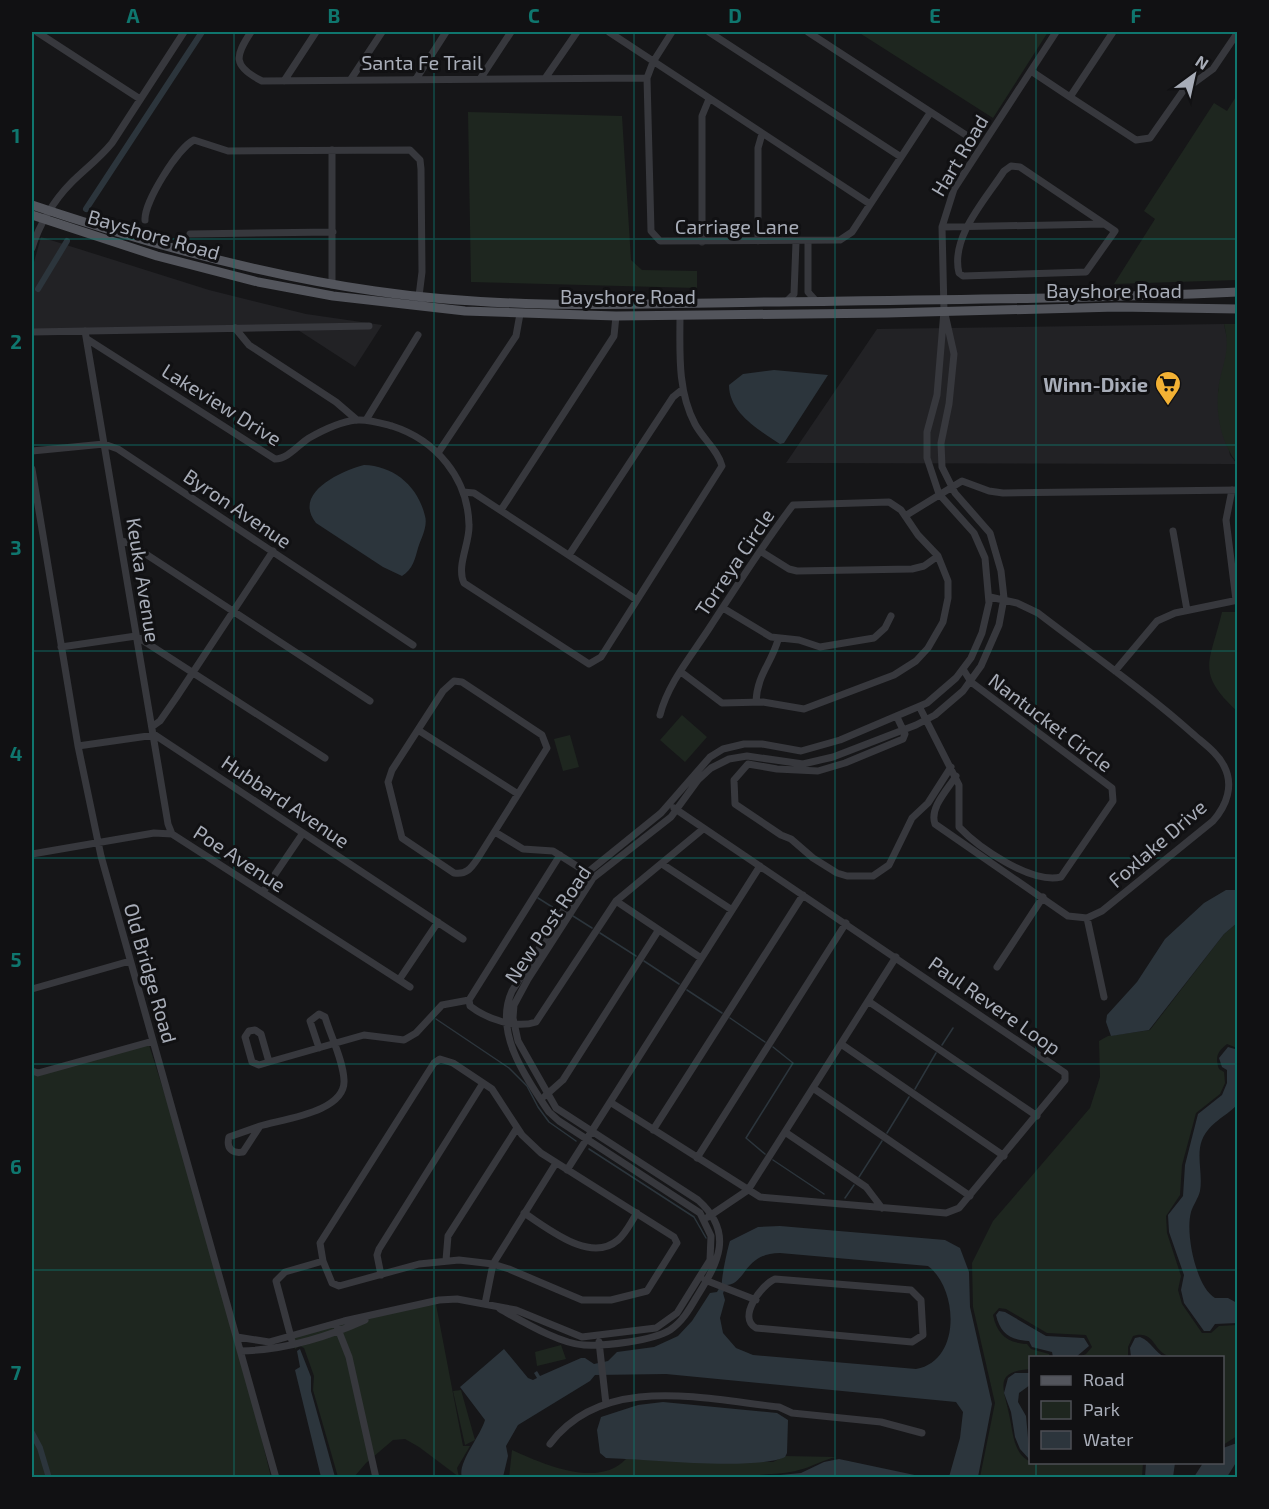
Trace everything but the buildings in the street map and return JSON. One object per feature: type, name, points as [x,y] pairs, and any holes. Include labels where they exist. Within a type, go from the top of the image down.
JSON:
[{"type":"main road","name":"Bayshore Road","points":[[32,205],[48,215],[157,256],[234,276],[333,296],[407,306],[524,314],[616,316],[1117,307],[1238,309]]},
{"type":"main road","name":"Bayshore Road","points":[[32,214],[48,215],[255,270],[332,285],[419,296],[541,304],[943,300],[1238,291]]},
{"type":"main road","points":[[1215,293],[1215,309]]},
{"type":"main road","points":[[407,306],[419,296]]},
{"type":"main road","points":[[524,314],[541,304]]},
{"type":"street","points":[[37,32],[140,99]]},
{"type":"street","points":[[32,248],[37,231],[67,188],[100,158],[184,32]]},
{"type":"street","name":"Santa Fe Trail","points":[[251,32],[238,53],[241,66],[262,81],[546,77],[647,80]]},
{"type":"street","points":[[284,81],[316,32]]},
{"type":"street","points":[[351,79],[382,32]]},
{"type":"street","points":[[416,79],[446,32]]},
{"type":"street","points":[[480,79],[512,32]]},
{"type":"street","points":[[546,77],[577,32]]},
{"type":"street","points":[[609,32],[870,204]]},
{"type":"street","name":"Carriage Lane","points":[[672,32],[652,62],[647,80],[651,231],[660,241],[808,242],[840,240],[847,237],[930,113]]},
{"type":"street","points":[[709,32],[901,157]]},
{"type":"street","points":[[808,32],[972,139]]},
{"type":"street","name":"Hart Road","points":[[944,311],[942,227],[954,189],[1056,32]]},
{"type":"street","points":[[1070,97],[1113,32]]},
{"type":"street","points":[[1030,71],[1136,140],[1150,138],[1183,91],[1213,69],[1238,32]]},
{"type":"street","points":[[702,242],[702,116],[709,99]]},
{"type":"street","points":[[758,241],[758,148],[762,134]]},
{"type":"street","points":[[145,220],[147,204],[182,150],[194,140],[228,151],[410,150],[420,160],[421,173],[422,272],[419,296]]},
{"type":"street","points":[[332,150],[332,285]]},
{"type":"street","points":[[1016,166],[1104,224],[1115,231],[1091,267],[1083,273],[963,276],[958,273],[957,257],[968,227],[1004,171],[1016,166]]},
{"type":"street","points":[[942,227],[1104,224]]},
{"type":"street","points":[[190,234],[333,232]]},
{"type":"street","points":[[786,302],[794,294],[796,242]]},
{"type":"street","points":[[808,242],[808,292],[817,302]]},
{"type":"street","name":"New Post Road","points":[[509,1022],[512,991],[588,872],[670,805],[698,768],[723,749],[753,743],[792,750],[815,749],[920,708],[939,694],[963,669],[982,633],[990,597],[987,566],[979,541],[939,494],[927,458],[927,432],[937,395],[944,311]]},
{"type":"street","name":"New Post Road","points":[[509,1022],[518,996],[593,878],[676,810],[704,774],[729,759],[755,756],[788,763],[809,764],[926,720],[949,704],[971,682],[993,643],[1004,598],[1000,563],[993,541],[985,527],[951,486],[941,459],[954,354],[944,311]]},
{"type":"street","points":[[438,453],[516,336],[524,314]]},
{"type":"street","points":[[464,492],[474,492],[638,600],[722,466],[720,459],[695,423],[683,389],[680,315]]},
{"type":"street","points":[[501,510],[614,336],[616,316]]},
{"type":"street","points":[[32,332],[86,335],[235,328],[369,326]]},
{"type":"street","points":[[235,328],[249,345],[344,408],[357,420]]},
{"type":"street","name":"Lakeview Drive","points":[[86,335],[275,459],[283,459],[315,435],[357,420],[366,420],[411,433],[438,453],[464,492],[469,525],[461,568],[464,583],[590,664],[601,657],[638,600]]},
{"type":"street","name":"Keuka Avenue","points":[[86,335],[136,636],[155,735],[168,824],[172,834]]},
{"type":"street","points":[[366,420],[418,335]]},
{"type":"street","points":[[569,555],[673,397],[683,389]]},
{"type":"street","points":[[32,451],[104,444]]},
{"type":"street","name":"Byron Avenue","points":[[104,444],[126,453],[413,645]]},
{"type":"street","points":[[927,458],[941,459]]},
{"type":"street","name":"Old Bridge Road","points":[[32,469],[78,746],[98,842],[276,1478]]},
{"type":"street","points":[[905,516],[962,481],[989,491],[1003,493],[1234,490],[1226,520],[1237,600],[1167,616],[1151,626],[1115,671]]},
{"type":"street","name":"Torreya Circle","points":[[889,502],[905,516],[918,535],[938,556],[948,580],[947,607],[937,635],[916,661],[894,675],[804,709],[756,702],[722,703],[681,672],[760,551],[793,504],[889,502]]},
{"type":"street","points":[[1173,531],[1187,610]]},
{"type":"street","points":[[121,541],[129,543],[370,700]]},
{"type":"street","points":[[153,726],[165,713],[273,551]]},
{"type":"street","points":[[760,551],[797,571],[912,569],[924,566],[938,556]]},
{"type":"street","name":"Foxlake Drive","points":[[990,597],[1004,598],[1038,614],[1178,719],[1215,753],[1225,766],[1228,792],[1223,808],[1213,821],[1114,902],[1095,916],[1087,918]]},
{"type":"street","points":[[723,608],[764,634],[778,640],[799,640],[820,647],[867,641],[879,634],[891,616]]},
{"type":"street","points":[[61,647],[136,636],[325,758]]},
{"type":"street","points":[[756,702],[758,680],[778,640]]},
{"type":"street","name":"Nantucket Circle","points":[[920,708],[956,776],[961,792],[959,826],[964,832],[1023,872],[1054,878],[1061,877],[1113,801],[1112,788],[971,682],[963,669]]},
{"type":"street","points":[[660,715],[663,701],[681,672]]},
{"type":"street","points":[[454,681],[462,682],[542,735],[546,741],[546,748],[518,794],[467,872],[460,874],[454,873],[402,838],[388,776],[448,685],[454,681]]},
{"type":"street","points":[[897,717],[904,730],[903,739],[845,763],[818,771],[777,769],[750,762],[734,780],[735,804],[781,835],[792,839],[813,858],[837,873],[847,876],[873,876],[889,865],[912,818],[928,803],[951,767]]},
{"type":"street","points":[[418,730],[518,794]]},
{"type":"street","points":[[78,746],[155,735]]},
{"type":"street","name":"Hubbard Avenue","points":[[155,735],[463,939]]},
{"type":"street","points":[[956,776],[935,810],[933,817],[935,824],[1068,916],[1087,918],[1104,997]]},
{"type":"street","name":"Paul Revere Loop","points":[[610,1102],[760,1197],[946,1213],[959,1208],[1063,1086],[1065,1073],[670,805]]},
{"type":"street","points":[[469,1000],[471,1006],[482,1014],[529,1025],[536,1022],[616,901],[703,829]]},
{"type":"street","points":[[495,832],[523,849],[546,848],[588,872],[593,878]]},
{"type":"street","name":"Poe Avenue","points":[[32,854],[153,833],[172,834],[410,987]]},
{"type":"street","points":[[263,892],[303,833]]},
{"type":"street","points":[[269,1062],[261,1034],[255,1030],[249,1031],[245,1037],[252,1062],[259,1065],[364,1035],[404,1040],[416,1033],[442,1005],[469,1000],[560,855]]},
{"type":"street","points":[[662,864],[732,910]]},
{"type":"street","points":[[567,1170],[760,866]]},
{"type":"street","points":[[653,1130],[803,895]]},
{"type":"street","points":[[997,967],[1043,897]]},
{"type":"street","points":[[616,901],[701,958]]},
{"type":"street","points":[[399,980],[438,922]]},
{"type":"street","points":[[697,1158],[846,923]]},
{"type":"street","points":[[545,1097],[562,1080],[658,930]]},
{"type":"street","points":[[708,1217],[748,1190],[896,957]]},
{"type":"street","points":[[32,989],[130,961]]},
{"type":"street","points":[[868,1001],[1037,1116]]},
{"type":"street","points":[[260,1126],[243,1152],[236,1153],[230,1150],[227,1144],[229,1137],[234,1133],[328,1106],[339,1097],[344,1077],[325,1017],[319,1014],[310,1021],[319,1048]]},
{"type":"street","points":[[498,1308],[516,1310],[574,1336],[599,1336],[649,1330],[663,1324],[677,1313],[716,1264],[719,1251],[718,1231],[692,1196],[588,1136],[545,1097],[509,1022]]},
{"type":"street","points":[[32,1071],[38,1073],[153,1041]]},
{"type":"street","points":[[841,1044],[1004,1155]]},
{"type":"street","points":[[447,1060],[483,1083],[498,1095],[517,1128],[534,1147],[556,1163],[674,1237],[677,1243],[651,1286],[642,1294],[611,1300],[582,1300],[493,1264],[446,1260],[419,1264],[339,1286],[332,1283],[328,1278],[320,1250],[324,1238],[434,1063],[447,1060]]},
{"type":"street","points":[[381,1275],[379,1249],[483,1083]]},
{"type":"street","points":[[813,1088],[970,1196]]},
{"type":"street","points":[[446,1260],[446,1242],[451,1230],[517,1128]]},
{"type":"street","points":[[785,1132],[866,1187],[882,1208]]},
{"type":"street","points":[[485,1304],[493,1264],[556,1163]]},
{"type":"street","points":[[524,1213],[568,1240],[582,1246],[597,1248],[618,1239],[637,1213]]},
{"type":"street","points":[[292,1341],[276,1281],[285,1272],[323,1261]]},
{"type":"street","points":[[703,1279],[756,1300]]},
{"type":"street","points":[[241,1351],[268,1351],[292,1341],[380,1314],[448,1299],[498,1308],[572,1343],[600,1344],[648,1338],[669,1330],[685,1316],[703,1279]]},
{"type":"street","points":[[775,1279],[911,1290],[921,1300],[923,1335],[912,1342],[756,1328],[750,1325],[747,1319],[756,1300],[768,1282],[775,1279]]},
{"type":"street","points":[[338,1328],[349,1357],[376,1478]]},
{"type":"street","points":[[599,1336],[606,1404]]},
{"type":"street","points":[[237,1337],[261,1342],[292,1341]]},
{"type":"street","points":[[550,1444],[568,1425],[606,1404],[630,1398],[665,1395],[779,1407],[792,1413],[881,1422],[922,1433]]},
{"type":"shaded area","points":[[41,237],[209,290],[306,314],[382,325],[355,367],[298,330],[32,333],[32,269]]},
{"type":"shaded area","points":[[1224,324],[1227,359],[1218,391],[1230,455],[1237,464],[786,463],[877,329]]},
{"type":"green space","points":[[858,32],[1048,32],[993,118]]},
{"type":"green space","points":[[1237,95],[1237,280],[1114,284],[1155,219],[1144,211],[1214,103],[1227,111]]},
{"type":"green space","points":[[468,112],[622,116],[631,260],[642,270],[697,271],[697,288],[471,282]]},
{"type":"green space","points":[[1224,324],[1237,324],[1237,463],[1227,448],[1218,412],[1219,383],[1227,344]]},
{"type":"green space","points":[[1222,612],[1237,612],[1237,711],[1215,686],[1209,666]]},
{"type":"green space","points":[[682,715],[707,737],[685,762],[660,740]]},
{"type":"green space","points":[[570,735],[579,767],[563,771],[554,739]]},
{"type":"green space","points":[[1237,923],[1237,1048],[1227,1044],[1218,1055],[1219,1069],[1224,1072],[1225,1083],[1220,1094],[1196,1113],[1182,1165],[1180,1195],[1166,1216],[1167,1233],[1181,1276],[1178,1290],[1182,1304],[1202,1333],[1211,1333],[1219,1326],[1237,1325],[1237,1436],[1224,1444],[1224,1356],[1169,1356],[1149,1338],[1140,1335],[1133,1336],[1128,1347],[1128,1356],[1081,1356],[1092,1347],[1086,1335],[1047,1333],[1006,1309],[999,1308],[993,1315],[997,1327],[1004,1336],[1014,1342],[1027,1344],[1031,1349],[1050,1356],[1029,1356],[1029,1369],[1011,1373],[1004,1382],[1016,1446],[1024,1458],[1029,1461],[1029,1464],[1143,1464],[1142,1477],[980,1477],[995,1403],[973,1307],[972,1263],[993,1221],[1090,1108],[1100,1077],[1099,1041],[1108,1036],[1150,1030],[1224,934]]},
{"type":"green space","points":[[149,1045],[218,1261],[271,1477],[32,1477],[32,1073]]},
{"type":"green space","points":[[435,1299],[463,1446],[470,1446],[457,1468],[459,1477],[405,1439],[393,1440],[366,1463],[354,1477],[338,1477],[313,1390],[314,1376],[304,1348],[300,1346],[295,1349],[292,1338]]},
{"type":"green space","points":[[561,1345],[566,1359],[537,1366],[535,1352]]},
{"type":"green space","points":[[461,1390],[475,1440],[465,1445],[453,1391]]},
{"type":"green space","points":[[512,1450],[554,1467],[586,1473],[614,1468],[626,1459],[773,1462],[785,1456],[836,1457],[793,1472],[746,1477],[509,1478]]},
{"type":"water","points":[[774,370],[828,375],[784,443],[780,444],[755,427],[740,412],[730,395],[729,385],[743,374]]},
{"type":"water","points":[[364,465],[375,466],[395,474],[411,487],[422,505],[426,520],[424,532],[413,564],[402,576],[383,567],[316,523],[310,512],[310,502],[322,485],[343,472]]},
{"type":"water","points":[[1226,890],[1237,890],[1237,923],[1224,934],[1149,1030],[1111,1036],[1106,1022],[1107,1015],[1137,982],[1165,939],[1204,903]]},
{"type":"water","points":[[1228,1047],[1235,1049],[1237,1054],[1237,1105],[1213,1124],[1202,1140],[1200,1191],[1191,1212],[1190,1233],[1194,1259],[1202,1283],[1215,1298],[1228,1298],[1237,1303],[1237,1323],[1215,1324],[1210,1331],[1204,1331],[1184,1303],[1181,1290],[1184,1275],[1169,1232],[1168,1215],[1183,1196],[1185,1165],[1198,1114],[1222,1095],[1227,1083],[1227,1070],[1222,1067],[1219,1058]]},
{"type":"water","points":[[780,1226],[945,1240],[960,1248],[969,1272],[970,1307],[992,1404],[978,1477],[949,1477],[960,1438],[963,1412],[956,1402],[666,1374],[595,1375],[590,1381],[518,1425],[506,1446],[508,1456],[503,1477],[462,1478],[463,1465],[485,1420],[460,1387],[504,1349],[528,1378],[533,1380],[537,1378],[534,1373],[537,1371],[540,1376],[581,1358],[594,1364],[608,1361],[617,1352],[654,1347],[678,1336],[692,1321],[710,1293],[717,1292],[722,1283],[730,1241],[758,1227]],"holes":[[[780,1253],[928,1266],[938,1276],[945,1290],[950,1306],[950,1323],[948,1339],[942,1353],[931,1363],[916,1369],[753,1355],[736,1348],[723,1333],[720,1318],[725,1300],[723,1293],[727,1285],[738,1280],[752,1263],[768,1254]]]},
{"type":"water","points":[[999,1311],[1005,1312],[1046,1336],[1084,1338],[1089,1346],[1077,1356],[1053,1356],[1052,1352],[1032,1347],[1029,1341],[1011,1337],[1000,1327],[996,1315]]},
{"type":"water","points":[[1140,1337],[1164,1356],[1131,1356],[1130,1348],[1135,1338]]},
{"type":"water","points":[[300,1349],[311,1377],[311,1391],[335,1477],[321,1477],[295,1370],[300,1367],[297,1351]]},
{"type":"water","points":[[1015,1373],[1029,1373],[1029,1386],[1019,1393],[1018,1402],[1026,1416],[1029,1459],[1020,1449],[1015,1437],[1011,1412],[1004,1393],[1008,1378]]},
{"type":"water","points":[[663,1402],[777,1413],[788,1420],[787,1453],[785,1457],[770,1461],[725,1464],[606,1458],[600,1453],[597,1430],[601,1417],[638,1405]]},
{"type":"water","points":[[1237,1443],[1237,1461],[1227,1477],[1194,1477],[1202,1464],[1224,1464],[1224,1448]]},
{"type":"water","points":[[839,1459],[924,1477],[759,1477],[801,1473],[824,1462]]},
{"type":"water","points":[[1146,1464],[1175,1464],[1173,1477],[1145,1477]]},
{"type":"waterway","points":[[86,209],[202,32]]},
{"type":"waterway","points":[[38,289],[67,241]]},
{"type":"waterway","points":[[538,898],[557,910]]},
{"type":"waterway","points":[[573,916],[592,928]]},
{"type":"waterway","points":[[600,933],[636,956]]},
{"type":"waterway","points":[[644,961],[679,984]]},
{"type":"waterway","points":[[687,990],[722,1013]]},
{"type":"waterway","points":[[730,1018],[765,1042]]},
{"type":"waterway","points":[[436,1019],[509,1068],[527,1086],[549,1122],[576,1141]]},
{"type":"waterway","points":[[942,1045],[953,1028]]},
{"type":"waterway","points":[[765,1154],[746,1138],[793,1063],[773,1047]]},
{"type":"waterway","points":[[915,1089],[936,1053]]},
{"type":"waterway","points":[[887,1133],[909,1097]]},
{"type":"waterway","points":[[859,1177],[882,1141]]},
{"type":"waterway","points":[[589,1149],[694,1217],[706,1238]]},
{"type":"waterway","points":[[773,1160],[824,1194]]},
{"type":"waterway","points":[[845,1198],[854,1185]]},
{"type":"waterway","points":[[32,1433],[40,1448],[49,1478]]},
{"type":"place","name":"Winn-Dixie","points":[[1168,407]]}]
